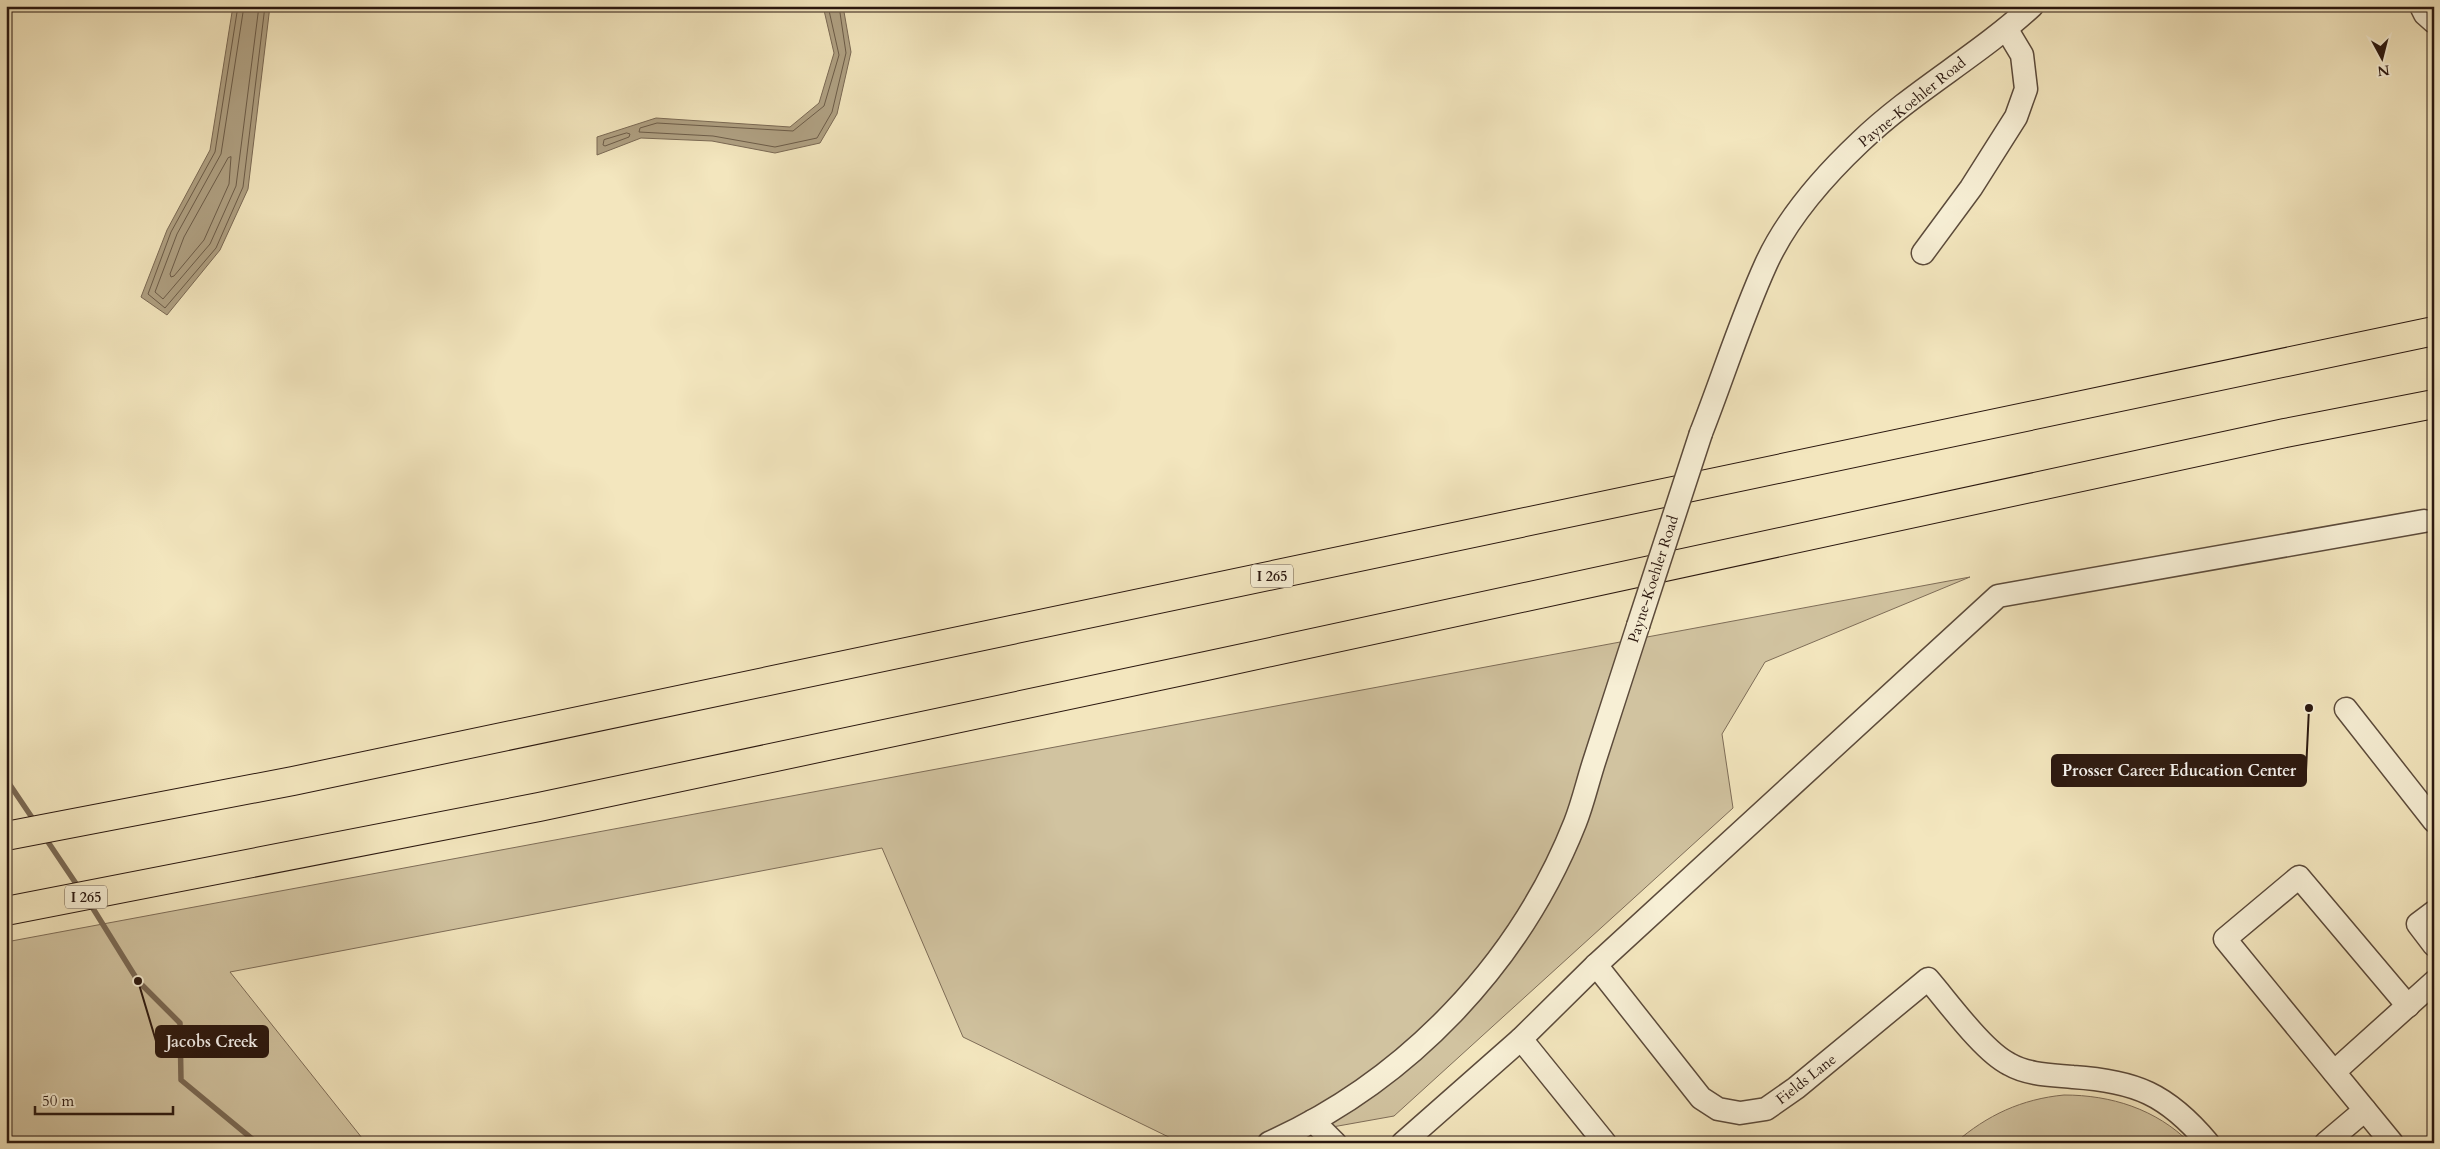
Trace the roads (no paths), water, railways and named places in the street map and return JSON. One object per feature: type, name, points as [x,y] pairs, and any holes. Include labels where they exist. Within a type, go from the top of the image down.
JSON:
[{"type":"highway","points":[[2284,362],[2434,319]]},
{"type":"highway","name":"I 265","points":[[6,836],[293,781],[2434,331]]},
{"type":"highway","name":"I 265","points":[[12,910],[155,884],[539,807],[2120,470],[2285,433],[2434,404]]},
{"type":"highway","points":[[2120,470],[2434,419]]},
{"type":"street","name":"Payne-Koehler Road","points":[[1269,1143],[1313,1121],[1381,1076],[1442,1024],[1470,995],[1519,931],[1559,860],[1575,822],[1701,433],[1766,263],[1808,199],[1860,142],[1889,116],[2007,30],[2032,6]]},
{"type":"street","points":[[2421,6],[2425,14],[2434,22]]},
{"type":"street","points":[[1923,253],[1971,188],[2016,117],[2026,90],[2022,55],[2007,30]]},
{"type":"street","points":[[1403,1143],[1520,1039],[1596,965],[1998,596],[2424,521]]},
{"type":"street","points":[[2346,709],[2434,822]]},
{"type":"street","points":[[2392,1143],[2225,939],[2299,877],[2408,1006]]},
{"type":"street","points":[[2434,912],[2418,924],[2434,945]]},
{"type":"street","name":"Fields Lane","points":[[1596,965],[1701,1098],[1718,1109],[1740,1112],[1766,1109],[1796,1088],[1928,979],[1994,1054],[2021,1070],[2054,1076],[2096,1078],[2138,1087],[2156,1095],[2208,1143]]},
{"type":"street","points":[[2334,1072],[2434,982]]},
{"type":"street","points":[[1520,1039],[1605,1143]]},
{"type":"street","points":[[2326,1143],[2365,1110]]},
{"type":"street","points":[[1313,1121],[1335,1143]]},
{"type":"water","points":[[233,6],[270,6],[248,189],[220,250],[167,315],[141,297],[167,230],[210,150]]},
{"type":"water","points":[[823,6],[843,6],[851,52],[837,114],[820,143],[775,153],[712,141],[641,138],[597,155],[597,137],[656,118],[790,127],[819,103],[834,53]]},
{"type":"waterway","points":[[6,779],[35,822]]},
{"type":"waterway","points":[[44,836],[79,888]]},
{"type":"waterway","points":[[89,902],[138,981],[180,1023],[181,1080],[257,1143]]},
{"type":"place","name":"Prosser Career Education Center","points":[[2309,708]]},
{"type":"place","name":"Jacobs Creek","points":[[138,981]]}]
